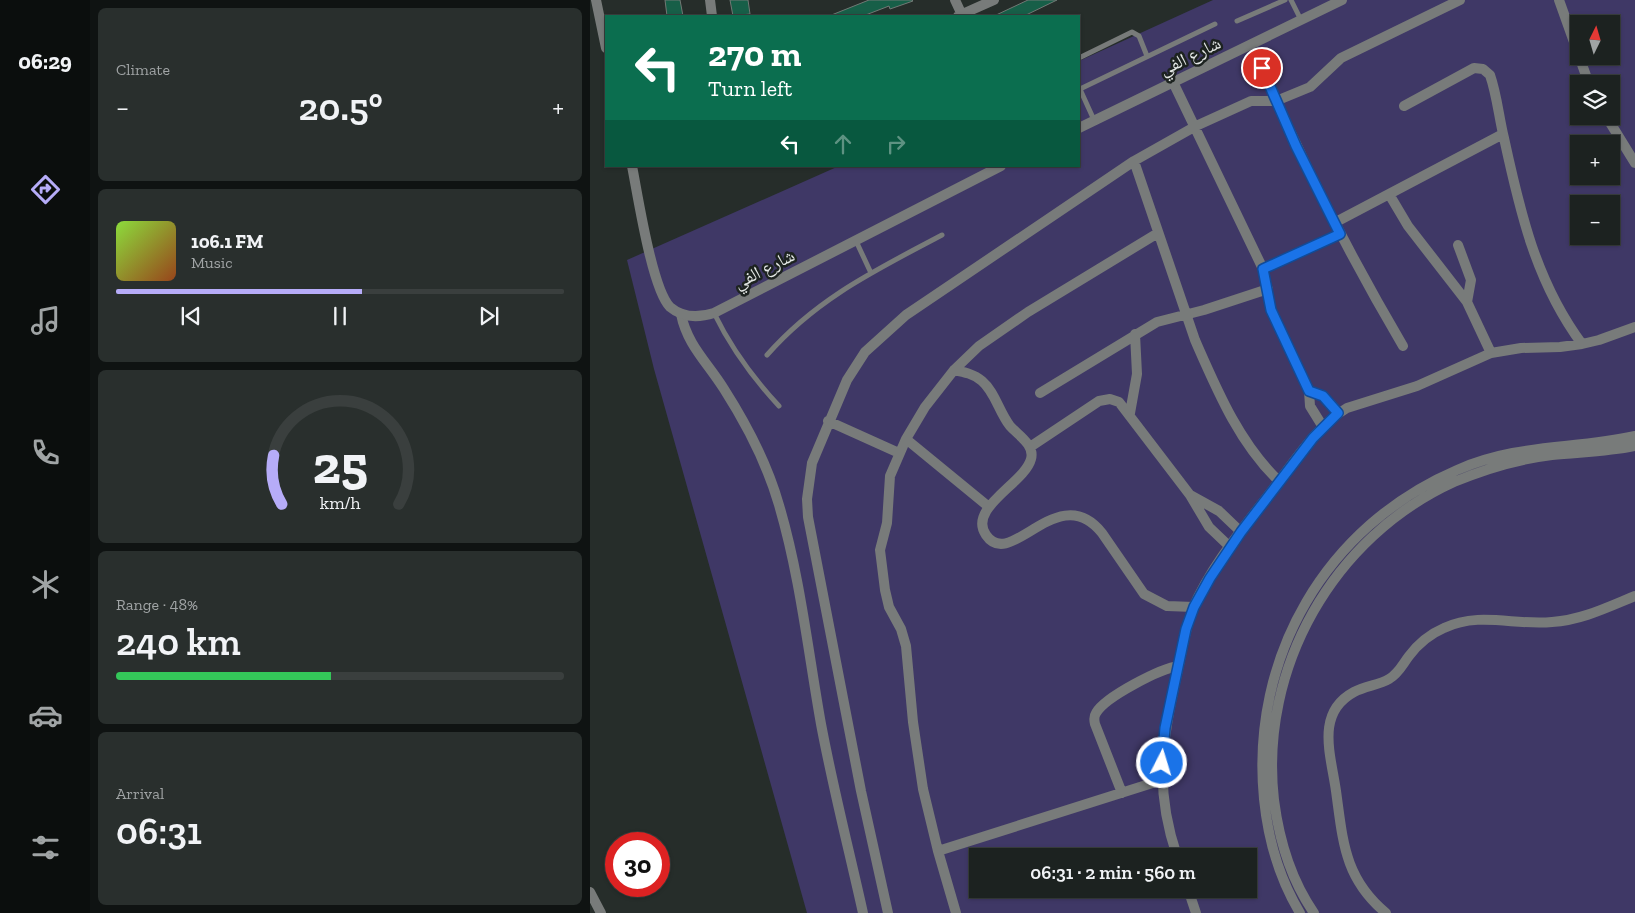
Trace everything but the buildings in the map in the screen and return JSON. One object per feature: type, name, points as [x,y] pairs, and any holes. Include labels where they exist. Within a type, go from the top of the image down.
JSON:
[{"type":"street","points":[[596,0],[605,43]]},
{"type":"street","points":[[710,0],[712,15]]},
{"type":"street","points":[[955,0],[960,15],[994,0]]},
{"type":"street","name":"شارع الفي","points":[[1080,128],[1342,0]]},
{"type":"street","points":[[888,913],[861,791],[808,517],[809,481],[812,464],[828,421],[855,366],[865,352],[899,321],[1134,162],[1196,126],[1255,100],[1276,101],[1316,84],[1341,58],[1460,0]]},
{"type":"street","points":[[1559,0],[1570,31]]},
{"type":"street","points":[[1262,68],[1334,223],[1403,346]]},
{"type":"street","points":[[1404,106],[1470,70],[1483,69],[1491,79],[1521,212],[1537,262],[1557,305],[1582,344]]},
{"type":"street","points":[[1173,82],[1196,126],[1263,269],[1271,310],[1309,391],[1310,406],[1322,427]]},
{"type":"street","points":[[1612,125],[1635,163]]},
{"type":"street","points":[[1334,223],[1503,134]]},
{"type":"street","points":[[1134,162],[1186,315],[1208,368],[1235,422],[1256,456],[1279,481]]},
{"type":"street","points":[[632,167],[657,286],[671,307],[681,314],[689,340],[723,386],[746,423],[764,463],[779,504],[790,549],[827,755],[863,913]]},
{"type":"street","name":"شارع الفي","points":[[681,314],[702,317],[714,313],[999,167]]},
{"type":"street","points":[[1389,194],[1408,226],[1466,302],[1491,353]]},
{"type":"street","points":[[956,913],[938,850],[917,756],[906,646],[901,629],[886,599],[880,558],[881,543],[888,516],[888,485],[899,453],[925,407],[954,370],[979,346],[1010,324],[1158,233]]},
{"type":"street","points":[[1263,269],[1340,234]]},
{"type":"street","points":[[1458,245],[1471,280],[1466,302]]},
{"type":"street","points":[[1040,393],[1157,322],[1186,315],[1268,289]]},
{"type":"street","points":[[1175,848],[1166,815],[1162,780],[1165,728],[1194,607],[1230,547],[1322,427],[1338,413],[1356,404],[1417,386],[1491,353],[1521,348],[1560,347],[1582,344],[1635,327]]},
{"type":"street","points":[[1130,413],[1137,374],[1135,334]]},
{"type":"street","points":[[954,370],[974,376],[986,385],[1008,424],[1030,447],[1030,462],[983,516],[982,526],[986,536],[999,544],[1012,543],[1036,527],[1057,517],[1070,515],[1084,518],[1102,532],[1144,594],[1167,606],[1194,607]]},
{"type":"street","points":[[1309,391],[1323,396],[1338,413]]},
{"type":"street","points":[[1030,447],[1102,400],[1110,399],[1119,402],[1130,413],[1190,494],[1202,517],[1230,547]]},
{"type":"street","points":[[828,421],[899,453]]},
{"type":"street","points":[[1300,913],[1280,873],[1269,830],[1263,786],[1262,744],[1269,697],[1282,651],[1298,615],[1318,583],[1351,544],[1382,516],[1417,491],[1456,470],[1482,460],[1517,451],[1635,436]]},
{"type":"street","points":[[906,439],[989,507]]},
{"type":"street","points":[[1314,913],[1295,879],[1283,843],[1273,787],[1273,749],[1277,708],[1288,666],[1305,627],[1327,589],[1354,554],[1384,526],[1417,502],[1453,483],[1492,469],[1531,459],[1635,446]]},
{"type":"street","points":[[1190,494],[1219,511],[1241,532]]},
{"type":"street","points":[[1386,913],[1359,884],[1344,849],[1329,742],[1328,722],[1335,709],[1352,693],[1394,676],[1425,640],[1455,623],[1477,618],[1540,623],[1567,620],[1593,613],[1635,596]]},
{"type":"street","points":[[1122,793],[1095,724],[1096,713],[1104,705],[1148,676],[1163,669],[1179,666]]},
{"type":"street","points":[[938,850],[1162,780]]},
{"type":"street","points":[[590,892],[601,913]]},
{"type":"street","points":[[1191,898],[1196,913]]},
{"type":"lane","points":[[1237,21],[1285,0]]},
{"type":"lane","points":[[1291,0],[1301,20]]},
{"type":"lane","points":[[1080,87],[1215,24]]},
{"type":"lane","points":[[1080,58],[1132,32],[1139,36],[1147,56]]},
{"type":"lane","points":[[1080,89],[1094,121]]},
{"type":"lane","points":[[767,355],[819,305],[871,273],[942,235]]},
{"type":"lane","points":[[856,241],[871,273]]},
{"type":"lane","points":[[714,313],[739,358],[778,406]]},
{"type":"shaded area","points":[[1213,0],[1635,0],[1635,913],[807,913],[654,369],[627,260],[837,167],[1080,167],[1080,61]]},
{"type":"route","points":[[1162,763],[1165,728],[1186,629],[1204,587],[1241,532],[1313,438],[1338,413],[1323,396],[1317,392],[1309,391],[1273,316],[1269,303],[1263,269],[1340,234],[1296,146],[1262,68]]}]
